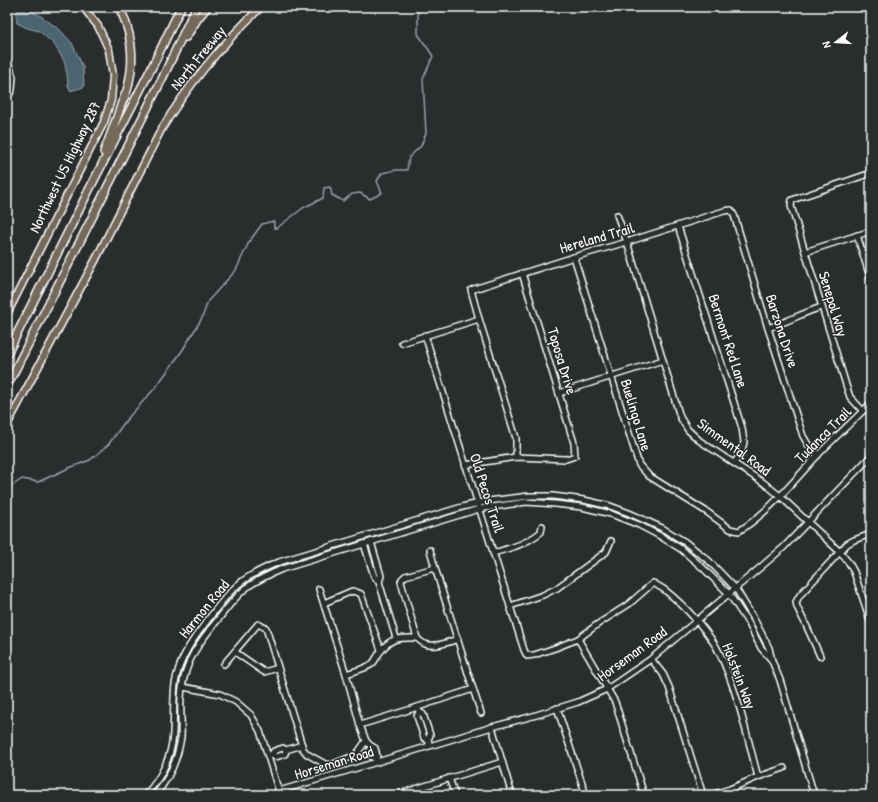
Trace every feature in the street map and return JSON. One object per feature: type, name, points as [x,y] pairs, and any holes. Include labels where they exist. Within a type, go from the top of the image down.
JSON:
[{"type":"highway","points":[[93,181],[129,84],[132,66],[128,30],[118,7]]},
{"type":"highway","points":[[145,80],[175,7]]},
{"type":"highway","points":[[7,354],[181,7]]},
{"type":"highway","points":[[7,386],[140,124],[196,7]]},
{"type":"highway","points":[[163,77],[198,18],[207,7]]},
{"type":"main road","name":"Northwest US Highway 287","points":[[7,314],[104,122],[111,100],[113,76],[109,50],[98,26],[83,7]]},
{"type":"main road","name":"North Freeway","points":[[7,426],[96,259],[161,130],[177,104],[202,71],[260,7]]},
{"type":"street","points":[[7,58],[13,76],[12,90],[7,98]]},
{"type":"street","name":"Senepol Way","points":[[863,411],[850,396],[790,206],[792,200],[871,173]]},
{"type":"street","name":"Hereland Trail","points":[[479,319],[471,290],[574,257],[731,210]]},
{"type":"street","name":"Barzona Drive","points":[[731,210],[734,215],[768,328],[803,436],[808,446],[818,455]]},
{"type":"street","name":"Simmental Road","points":[[618,215],[680,417],[688,430],[700,441],[764,483],[840,552],[854,572],[871,623]]},
{"type":"street","name":"Bermont Red Lane","points":[[678,226],[742,428],[744,442],[741,454],[734,464]]},
{"type":"street","points":[[805,252],[871,231]]},
{"type":"street","points":[[857,235],[871,280]]},
{"type":"street","name":"Buelingo Lane","points":[[574,257],[639,465],[649,476],[707,512],[730,529],[738,532]]},
{"type":"street","name":"Toposa Drive","points":[[516,457],[566,459],[575,456],[574,443],[522,273]]},
{"type":"street","points":[[768,328],[783,324],[806,312],[821,307]]},
{"type":"street","points":[[402,343],[479,319],[516,438],[516,457],[465,465]]},
{"type":"street","name":"Old Pecos Trail","points":[[425,336],[527,656],[555,648],[578,638]]},
{"type":"street","points":[[559,393],[663,360]]},
{"type":"street","name":"Tudanca Trail","points":[[738,532],[780,496],[818,455],[871,403]]},
{"type":"street","name":"Horseman Road","points":[[280,793],[376,760],[430,746],[578,702],[607,689],[651,659],[784,547],[871,456]]},
{"type":"street","name":"Harmon Road","points":[[145,795],[160,776],[169,756],[173,734],[175,685],[184,654],[195,636],[227,596],[242,581],[257,571],[279,562],[477,502],[529,496],[553,496],[584,500],[610,506],[656,525],[685,542],[709,561],[736,588],[770,648],[772,660]]},
{"type":"street","name":"Harmon Road","points":[[156,795],[170,774],[176,758],[181,738],[181,698],[184,676],[190,661],[198,646],[236,597],[249,586],[265,576],[282,569],[479,509],[526,502],[582,507],[611,514],[639,525],[660,536],[681,550],[703,568],[729,594],[749,624],[761,648],[772,660]]},
{"type":"street","points":[[493,553],[512,548],[532,539],[541,532],[542,526]]},
{"type":"street","points":[[820,656],[796,602],[800,595],[847,544],[871,534]]},
{"type":"street","points":[[510,606],[543,595],[557,588],[606,552],[611,541]]},
{"type":"street","points":[[371,542],[381,576],[379,582]]},
{"type":"street","points":[[364,544],[374,576],[379,582],[396,638]]},
{"type":"street","points":[[430,550],[481,713]]},
{"type":"street","points":[[436,568],[405,576],[401,582],[417,638],[424,644],[432,645],[458,639]]},
{"type":"street","name":"Holstein Way","points":[[578,638],[629,604],[654,583],[666,591],[696,621],[712,640],[719,653],[734,688],[758,777]]},
{"type":"street","points":[[319,589],[346,674],[360,725],[366,741],[375,748],[377,756],[376,760]]},
{"type":"street","points":[[324,603],[352,591],[361,594],[381,650]]},
{"type":"street","points":[[224,664],[258,624],[266,628],[303,749],[306,754],[325,764],[331,765],[356,755],[366,741]]},
{"type":"street","points":[[871,627],[871,638]]},
{"type":"street","points":[[346,674],[368,667],[374,662],[381,650],[396,638],[417,638]]},
{"type":"street","points":[[578,638],[615,702],[644,795]]},
{"type":"street","points":[[235,652],[264,672],[278,668]]},
{"type":"street","points":[[651,659],[663,674],[669,687],[703,795]]},
{"type":"street","points":[[772,660],[780,680],[814,795]]},
{"type":"street","points":[[183,687],[220,694],[236,702],[251,715],[260,731],[270,755],[280,793]]},
{"type":"street","points":[[360,725],[418,710],[473,689]]},
{"type":"street","points":[[557,708],[586,795]]},
{"type":"street","points":[[418,710],[417,716],[424,738],[428,740],[430,746]]},
{"type":"street","points":[[492,727],[512,795]]},
{"type":"street","points":[[270,755],[274,751],[283,748],[286,750],[302,745]]},
{"type":"street","points":[[397,795],[502,762]]},
{"type":"street","points":[[711,795],[784,768]]},
{"type":"street","points":[[449,778],[455,795]]},
{"type":"water","points":[[20,9],[38,14],[59,29],[72,43],[83,67],[84,87],[70,91],[64,61],[54,44],[39,31],[27,28],[17,23],[16,13]]},
{"type":"waterway","points":[[7,489],[22,479],[38,482],[90,460],[108,445],[127,419],[156,387],[182,351],[202,318],[208,301],[236,270],[249,242],[262,224],[274,222],[274,228],[277,228],[303,208],[323,198],[324,188],[330,187],[332,195],[343,201],[352,194],[360,193],[370,199],[382,193],[377,181],[382,173],[396,170],[407,170],[409,157],[421,146],[426,133],[423,79],[433,56],[418,34],[418,7]]}]
